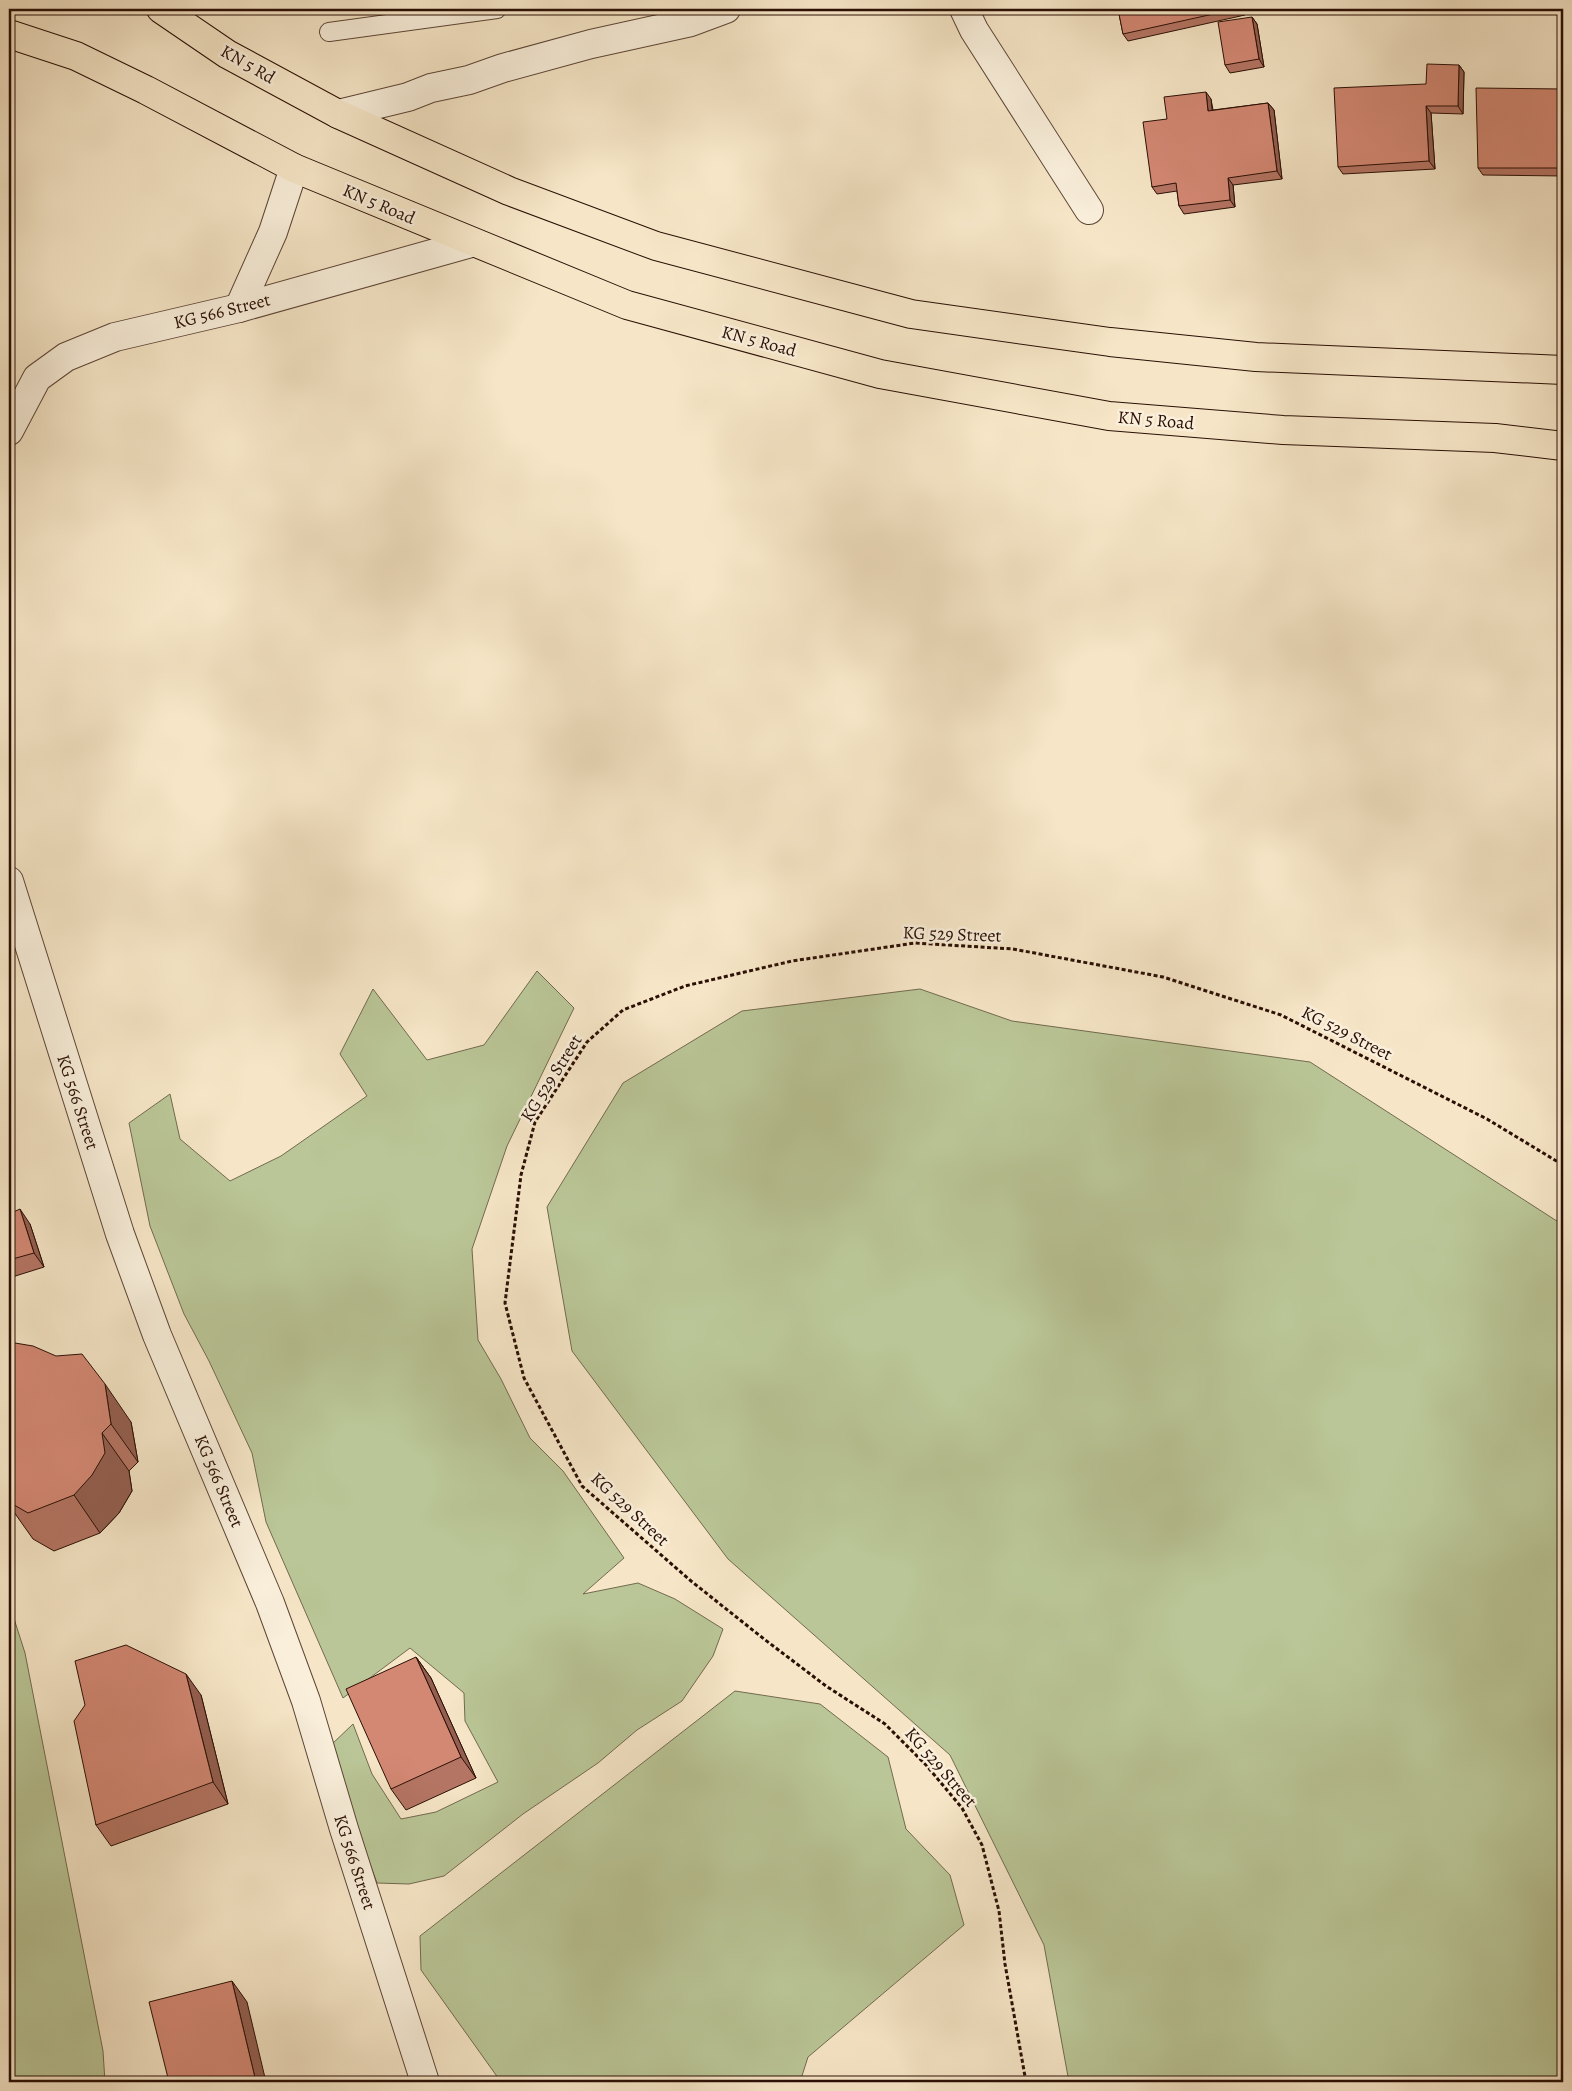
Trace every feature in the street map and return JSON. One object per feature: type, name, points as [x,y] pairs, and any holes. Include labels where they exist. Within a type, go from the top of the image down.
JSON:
[{"type":"main road","name":"KN 5 Rd","points":[[161,9],[227,54],[338,114]]},
{"type":"main road","name":"KN 5 Road","points":[[9,34],[76,56],[146,90],[294,168],[471,243],[626,305],[880,374],[1109,416],[1283,430],[1495,438],[1563,446]]},
{"type":"main road","points":[[338,114],[509,191],[656,246],[911,314],[1110,342],[1256,357],[1563,370]]},
{"type":"street","points":[[338,114],[408,98],[431,88],[469,80],[503,68],[591,44],[692,22],[726,9]]},
{"type":"street","points":[[964,9],[974,30],[1089,210]]},
{"type":"street","points":[[239,308],[273,232],[294,168]]},
{"type":"street","name":"KG 566 Street","points":[[9,431],[38,378],[66,357],[115,337],[239,308],[471,243]]},
{"type":"street","name":"KG 566 Street","points":[[9,881],[120,1234],[156,1334],[270,1603],[306,1701],[344,1828],[425,2082]]},
{"type":"lane","points":[[329,32],[497,9]]},
{"type":"lane","points":[[664,9],[692,22]]},
{"type":"path","name":"KG 529 Street","points":[[1026,2082],[1005,1964],[999,1911],[982,1845],[962,1808],[926,1766],[885,1724],[826,1686],[756,1634],[691,1582],[582,1486],[524,1378],[505,1302],[521,1175],[535,1122],[587,1042],[623,1010],[685,986],[792,961],[915,943],[1013,949],[1163,977],[1281,1015],[1487,1119],[1563,1165]]},
{"type":"green space","points":[[537,971],[574,1008],[507,1146],[472,1249],[478,1340],[501,1379],[530,1438],[563,1471],[624,1558],[583,1594],[638,1583],[675,1599],[723,1629],[713,1656],[682,1701],[637,1730],[598,1763],[523,1814],[444,1876],[409,1884],[377,1883],[354,1821],[330,1746],[353,1724],[372,1774],[401,1819],[436,1812],[498,1782],[465,1721],[464,1693],[410,1648],[343,1698],[266,1522],[252,1453],[209,1361],[184,1314],[150,1226],[129,1123],[170,1094],[180,1139],[230,1181],[281,1156],[367,1096],[340,1054],[373,989],[427,1060],[484,1045]]},
{"type":"green space","points":[[920,989],[1012,1021],[1310,1062],[1563,1225],[1563,2082],[1069,2082],[1044,1945],[950,1755],[728,1559],[572,1351],[547,1207],[623,1083],[742,1011]]},
{"type":"green space","points":[[9,1603],[25,1653],[103,2051],[105,2082],[9,2082]]},
{"type":"green space","points":[[735,1691],[820,1704],[888,1757],[906,1829],[950,1875],[964,1925],[808,2057],[800,2082],[501,2082],[421,1970],[420,1936]]},
{"type":"building","points":[[1118,9],[1236,9],[1123,34]]},
{"type":"building","points":[[1252,17],[1259,59],[1225,65],[1218,22]]},
{"type":"building","points":[[1427,64],[1459,65],[1458,106],[1426,106],[1429,161],[1338,167],[1334,88],[1426,84]]},
{"type":"building","points":[[1476,88],[1563,89],[1563,168],[1478,168]]},
{"type":"building","points":[[1206,92],[1208,111],[1268,103],[1277,171],[1228,178],[1230,200],[1179,206],[1176,183],[1152,187],[1143,122],[1167,119],[1164,97]]},
{"type":"building","points":[[20,1209],[34,1253],[9,1260],[9,1214]]},
{"type":"building","points":[[9,1342],[33,1346],[56,1356],[82,1354],[105,1384],[111,1424],[102,1433],[105,1453],[92,1475],[74,1495],[28,1513],[9,1502]]},
{"type":"building","points":[[126,1645],[186,1674],[213,1782],[96,1825],[74,1721],[85,1705],[75,1661]]},
{"type":"building","points":[[416,1657],[461,1757],[391,1789],[346,1689]]},
{"type":"building","points":[[232,1981],[256,2082],[169,2082],[149,2002]]},
{"type":"building","points":[[274,2079],[275,2082],[260,2082]]}]
